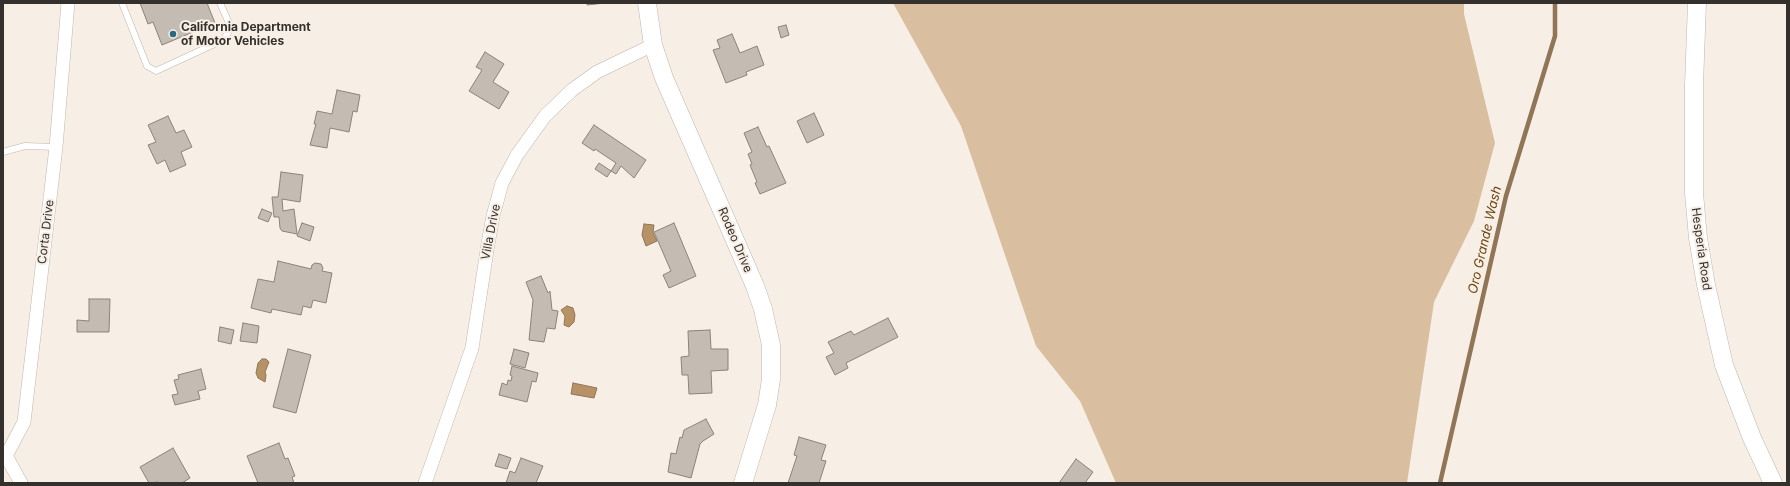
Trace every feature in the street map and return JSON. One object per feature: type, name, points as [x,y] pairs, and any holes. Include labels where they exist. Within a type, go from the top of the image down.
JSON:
[{"type":"street","name":"Corta Drive","points":[[5,455],[24,422],[56,147],[68,3]]},
{"type":"street","name":"Rodeo Drive","points":[[647,3],[653,45],[664,78],[755,286],[763,309],[771,345],[771,379],[767,405],[743,483]]},
{"type":"street","name":"Hesperia Road","points":[[1697,3],[1694,85],[1694,193],[1698,238],[1706,285],[1724,366],[1752,438],[1773,483]]},
{"type":"street","name":"Villa Drive","points":[[425,483],[472,348],[493,216],[502,183],[517,155],[545,116],[572,90],[597,72],[653,45]]},
{"type":"street","points":[[5,455],[21,483]]},
{"type":"lane","points":[[122,3],[147,66],[156,71],[224,40],[228,33],[229,23],[220,3]]},
{"type":"lane","points":[[3,152],[25,146],[56,147]]},
{"type":"shaded area","points":[[893,3],[1464,3],[1464,14],[1495,143],[1474,221],[1434,302],[1407,483],[1116,483],[1080,401],[1036,346],[961,126]]},
{"type":"shaded area","points":[[644,224],[654,225],[653,233],[657,241],[646,246],[642,235]]},
{"type":"shaded area","points":[[567,306],[573,308],[575,315],[574,322],[569,327],[564,325],[565,316],[561,310]]},
{"type":"shaded area","points":[[262,359],[266,359],[269,362],[265,372],[265,382],[258,378],[256,373],[258,363]]},
{"type":"shaded area","points":[[573,383],[597,388],[594,398],[571,394]]},
{"type":"building","name":"California Department of Motor Vehicles","points":[[140,3],[207,3],[215,23],[162,45],[153,22],[148,24]]},
{"type":"building","points":[[587,3],[605,3],[587,5]]},
{"type":"building","points":[[786,25],[789,35],[781,38],[778,27]]},
{"type":"building","points":[[732,34],[740,53],[757,46],[764,65],[746,72],[747,75],[726,83],[713,50],[720,48],[717,40]]},
{"type":"building","points":[[485,52],[504,64],[493,82],[509,92],[499,109],[469,91],[482,70],[476,67]]},
{"type":"building","points":[[337,90],[360,95],[357,112],[353,111],[349,132],[330,128],[327,148],[310,145],[316,124],[314,124],[317,111],[332,114]]},
{"type":"building","points":[[814,113],[824,135],[807,143],[797,121]]},
{"type":"building","points":[[168,116],[176,133],[184,130],[192,147],[181,152],[186,165],[170,172],[165,160],[157,164],[148,145],[156,142],[148,125]]},
{"type":"building","points":[[594,125],[646,160],[634,178],[621,166],[616,174],[611,171],[616,163],[595,149],[594,151],[582,143]]},
{"type":"building","points":[[758,127],[767,147],[769,146],[786,183],[760,194],[750,165],[752,164],[748,154],[752,152],[744,133]]},
{"type":"building","points":[[599,163],[611,171],[607,177],[595,169]]},
{"type":"building","points":[[281,172],[303,175],[300,202],[282,199],[283,211],[294,209],[297,234],[282,231],[280,228],[279,217],[274,217],[272,197],[278,197]]},
{"type":"building","points":[[262,209],[272,213],[268,222],[258,218]]},
{"type":"building","points":[[302,223],[314,227],[310,241],[297,236]]},
{"type":"building","points":[[674,223],[696,276],[669,288],[663,275],[671,271],[654,232]]},
{"type":"building","points":[[278,261],[311,269],[312,265],[315,263],[321,264],[323,268],[322,271],[332,273],[326,303],[313,300],[311,308],[303,306],[301,315],[272,309],[271,313],[251,308],[258,279],[274,282]]},
{"type":"building","points":[[541,276],[548,293],[550,291],[552,310],[558,311],[555,329],[547,328],[544,342],[529,340],[533,300],[526,282]]},
{"type":"building","points":[[89,299],[110,299],[109,332],[77,332],[77,320],[89,321]]},
{"type":"building","points":[[888,318],[898,337],[846,363],[848,368],[835,375],[826,357],[834,353],[828,342],[851,331],[854,335]]},
{"type":"building","points":[[243,323],[259,326],[257,343],[240,341]]},
{"type":"building","points":[[220,327],[234,330],[231,344],[218,341]]},
{"type":"building","points":[[710,330],[711,349],[728,349],[728,370],[711,371],[712,393],[689,394],[688,375],[682,375],[681,357],[689,356],[688,331]]},
{"type":"building","points":[[288,349],[311,355],[296,413],[273,407]]},
{"type":"building","points":[[514,349],[529,353],[525,368],[510,364]]},
{"type":"building","points":[[512,366],[538,373],[536,382],[532,381],[527,402],[499,395],[502,383],[507,385],[508,380],[511,381],[512,376],[510,375]]},
{"type":"building","points":[[201,369],[206,389],[198,391],[200,399],[175,405],[172,395],[178,394],[174,380],[179,379],[178,375]]},
{"type":"building","points":[[706,419],[714,434],[700,444],[691,478],[668,472],[671,453],[676,454],[680,437],[682,438],[684,430]]},
{"type":"building","points":[[799,437],[826,445],[821,460],[826,461],[819,483],[788,483],[797,456],[794,455]]},
{"type":"building","points":[[279,443],[285,459],[288,458],[295,476],[292,477],[294,483],[258,483],[247,456]]},
{"type":"building","points":[[173,448],[190,478],[182,483],[149,483],[140,467]]},
{"type":"building","points":[[499,454],[511,458],[507,469],[495,466]]},
{"type":"building","points":[[521,458],[543,466],[536,483],[506,483],[510,471],[515,473]]},
{"type":"building","points":[[1076,459],[1093,472],[1085,483],[1059,483]]},
{"type":"waterway","name":"Oro Grande Wash","points":[[1440,483],[1506,196],[1555,36],[1555,3]]},
{"type":"place","name":"California Department of Motor Vehicles","points":[[173,34]]}]
